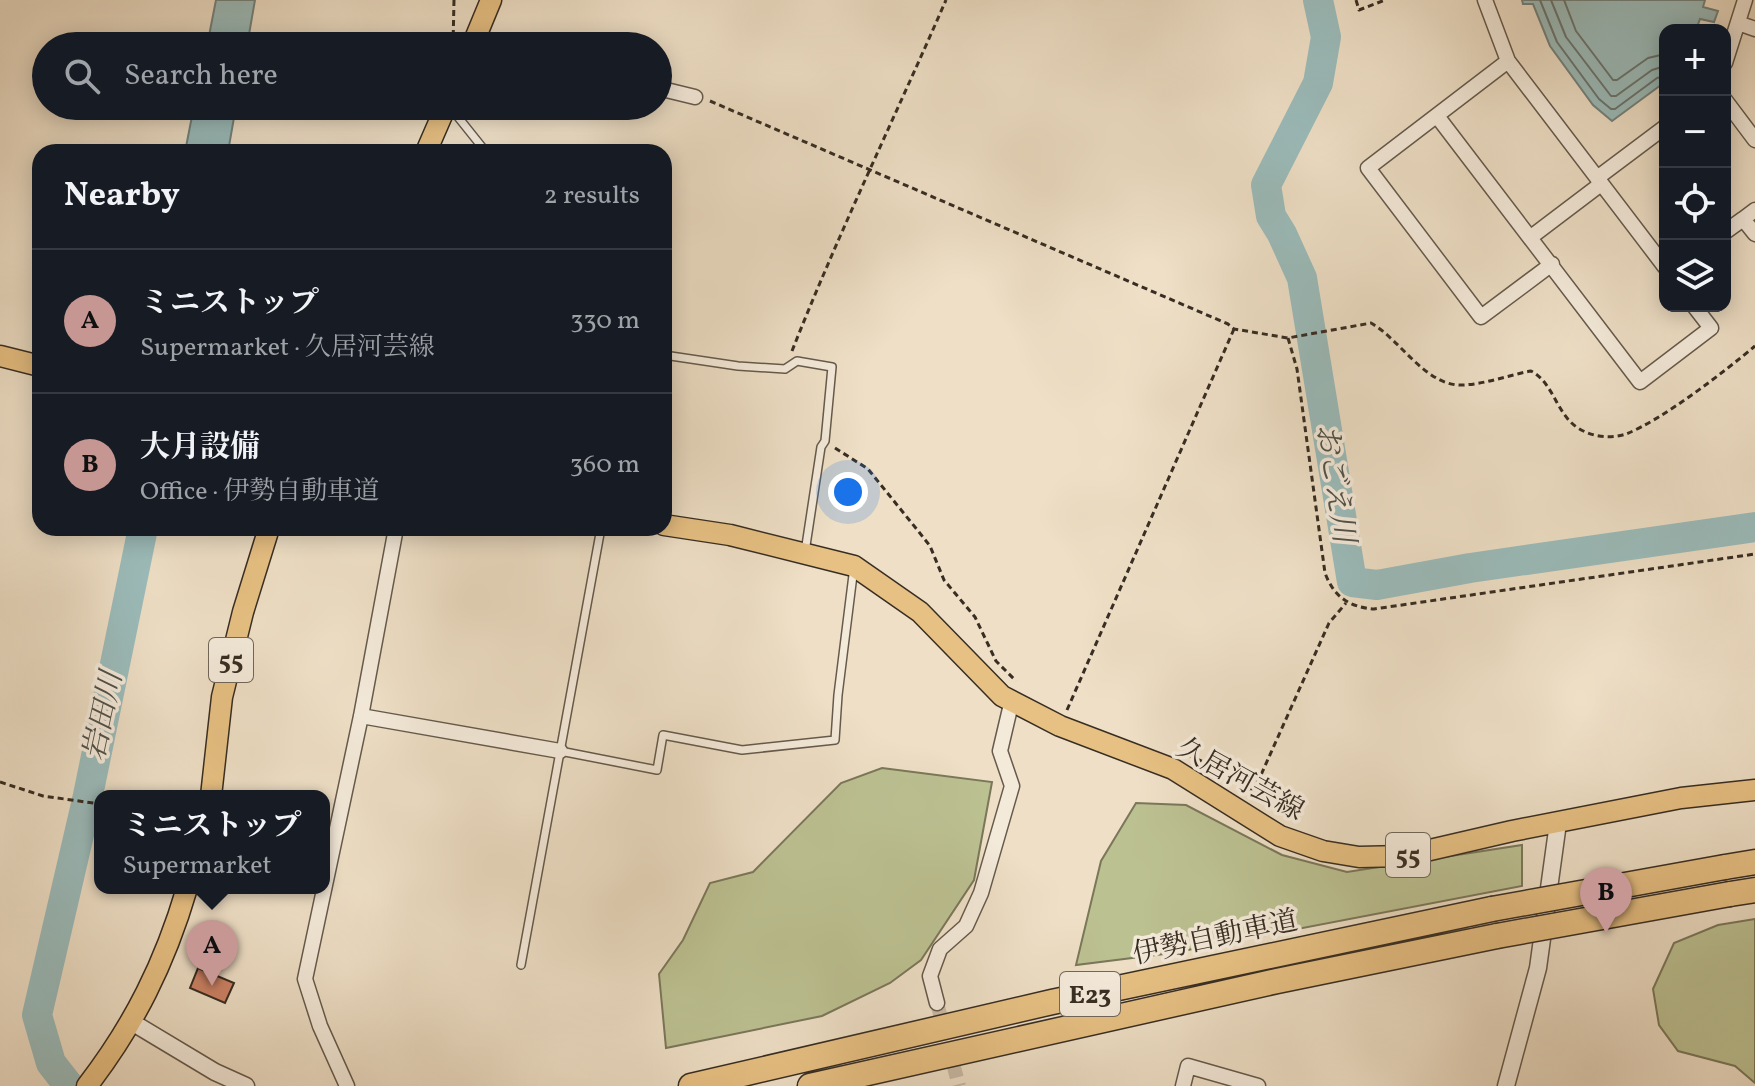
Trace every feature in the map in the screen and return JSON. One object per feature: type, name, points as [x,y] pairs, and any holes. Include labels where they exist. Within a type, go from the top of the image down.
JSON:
[{"type":"highway","name":"伊勢自動車道","points":[[691,1086],[1052,1002],[1492,909],[1755,862]]},
{"type":"highway","name":"伊勢自動車道","points":[[810,1086],[1087,1022],[1497,936],[1755,890]]},
{"type":"main road","points":[[478,32],[491,0]]},
{"type":"main road","points":[[430,144],[441,120]]},
{"type":"main road","points":[[0,356],[32,364]]},
{"type":"main road","name":"久居河芸線","points":[[672,526],[730,535],[854,566],[920,612],[1002,696],[1015,691],[1060,726],[1173,769],[1280,836],[1323,851],[1359,857],[1404,856],[1681,798],[1755,790]]},
{"type":"main road","name":"55","points":[[212,790],[222,697],[243,612],[267,536]]},
{"type":"main road","points":[[87,1086],[117,1046],[162,964],[185,894]]},
{"type":"street","points":[[1485,0],[1508,61],[1659,259]]},
{"type":"street","points":[[1731,45],[1745,0]]},
{"type":"street","points":[[1738,23],[1755,29]]},
{"type":"street","points":[[1508,61],[1368,168],[1481,317],[1552,264]]},
{"type":"street","points":[[672,91],[695,97]]},
{"type":"street","points":[[1731,108],[1755,140]]},
{"type":"street","points":[[1437,116],[1640,382],[1711,328],[1699,312]]},
{"type":"street","points":[[1531,237],[1659,132]]},
{"type":"street","points":[[1731,228],[1749,214],[1755,234]]},
{"type":"street","points":[[330,862],[395,536]]},
{"type":"street","points":[[937,1003],[930,976],[940,949],[966,926],[981,893],[1012,786],[1000,751],[1015,691]]},
{"type":"street","points":[[361,716],[560,751]]},
{"type":"street","points":[[1506,1086],[1538,968],[1558,823]]},
{"type":"street","points":[[323,894],[305,979],[320,1026],[347,1086]]},
{"type":"street","points":[[130,1021],[215,1072],[246,1086]]},
{"type":"street","points":[[1183,1086],[1188,1066],[1258,1086]]},
{"type":"lane","points":[[460,120],[479,144]]},
{"type":"lane","points":[[672,356],[738,366],[785,369],[797,361],[832,367],[825,441],[821,447],[804,554]]},
{"type":"lane","points":[[521,965],[600,536]]},
{"type":"lane","points":[[560,751],[657,770],[663,735],[742,750],[835,740],[854,566]]},
{"type":"path","points":[[453,32],[454,0]]},
{"type":"path","points":[[785,369],[823,273],[946,0]]},
{"type":"path","points":[[1356,0],[1359,10],[1385,0]]},
{"type":"path","points":[[695,97],[717,103],[1234,329],[1290,338],[1371,323],[1431,374],[1450,384],[1467,385],[1531,371],[1543,378],[1571,424],[1589,434],[1608,437],[1627,433],[1659,415],[1755,346]]},
{"type":"path","points":[[1056,706],[1067,710],[1234,329]]},
{"type":"path","points":[[1290,338],[1325,573],[1332,589],[1347,602],[1374,609],[1755,554]]},
{"type":"path","points":[[825,441],[864,465],[930,546],[944,580],[975,617],[996,661],[1015,691]]},
{"type":"path","points":[[1250,790],[1256,786],[1329,623],[1347,602]]},
{"type":"path","points":[[1187,755],[1201,759],[1250,790],[1255,804]]},
{"type":"path","points":[[0,782],[43,796],[94,803]]},
{"type":"green space","points":[[882,768],[992,782],[974,880],[921,960],[890,983],[822,1016],[666,1048],[659,974],[683,940],[710,883],[753,872],[841,783]]},
{"type":"green space","points":[[1136,803],[1186,805],[1282,855],[1347,872],[1522,845],[1522,886],[1172,953],[1076,965],[1101,861]]},
{"type":"green space","points":[[1755,919],[1755,1083],[1735,1066],[1678,1051],[1659,1025],[1653,989],[1674,943],[1718,925]]},
{"type":"water","points":[[216,0],[255,0],[249,32],[210,32]]},
{"type":"water","points":[[1522,0],[1705,0],[1703,7],[1718,11],[1714,22],[1700,19],[1698,24],[1659,24],[1659,86],[1612,121],[1593,105],[1550,46],[1533,4],[1523,4]]},
{"type":"water","points":[[191,120],[234,120],[229,144],[187,144]]},
{"type":"building","points":[[198,968],[234,983],[225,1003],[190,988]]},
{"type":"waterway","name":"おごえ川","points":[[1318,0],[1326,37],[1318,83],[1266,185],[1271,216],[1302,278],[1352,582],[1377,585],[1470,568],[1755,527]]},
{"type":"waterway","name":"岩田川","points":[[69,1086],[51,1063],[37,1015],[87,800],[141,536]]},
{"type":"tunnel","points":[[937,1003],[959,1086]]},
{"type":"place","name":"大月設備","points":[[1606,933]]},
{"type":"place","name":"ミニストップ","points":[[212,986]]}]
